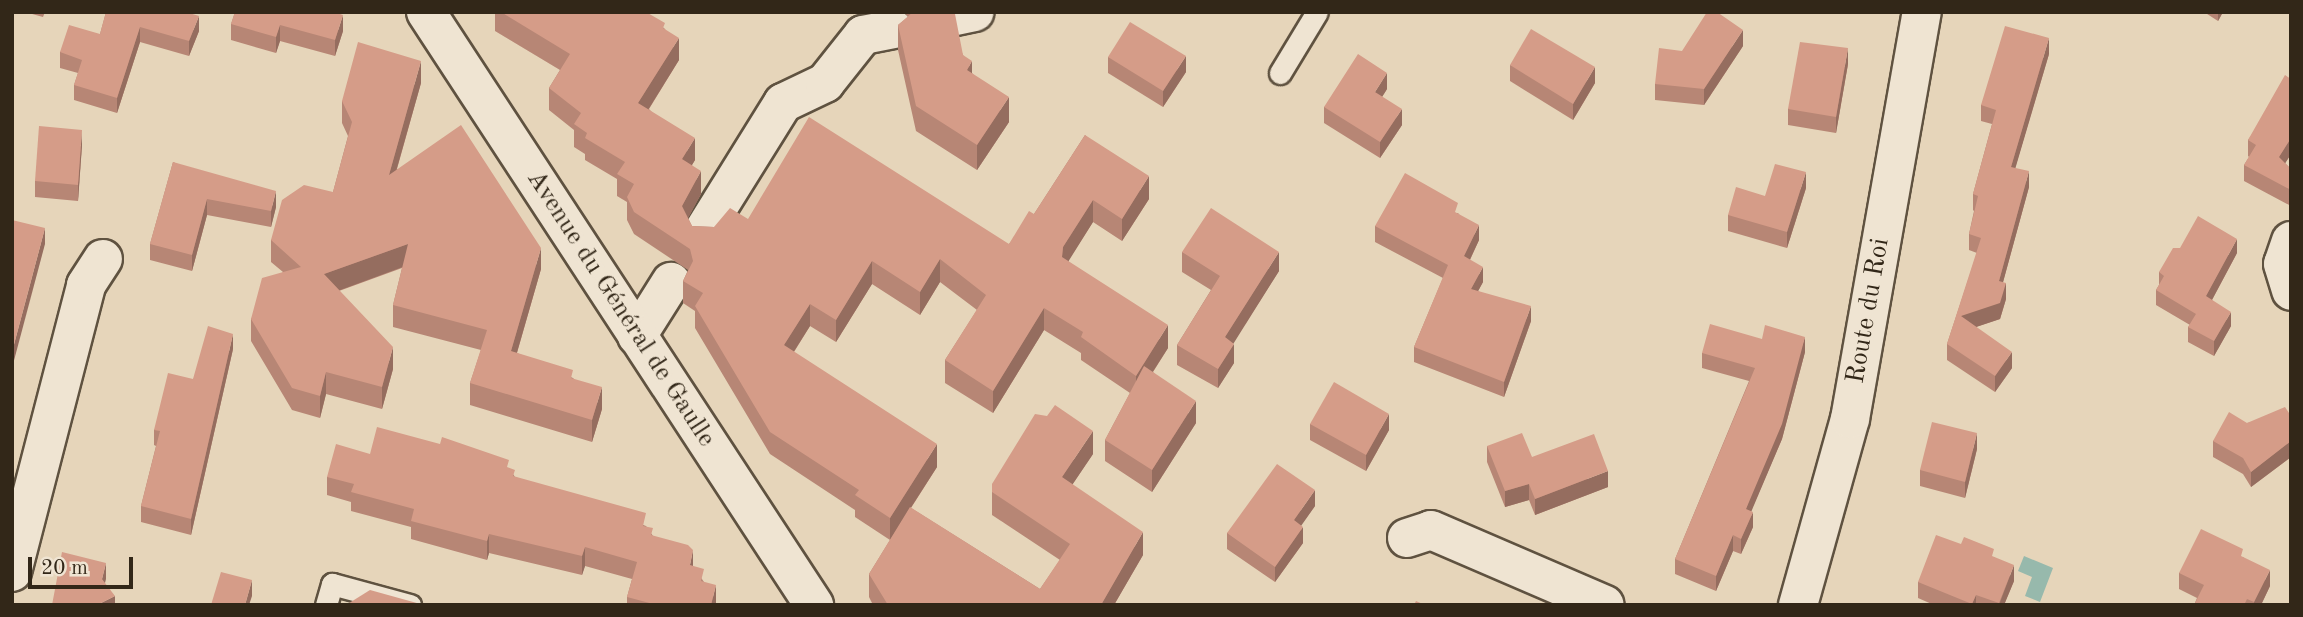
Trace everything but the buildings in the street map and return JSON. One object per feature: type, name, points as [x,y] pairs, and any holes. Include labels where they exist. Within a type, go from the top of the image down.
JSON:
[{"type":"street","name":"Avenue du Général de Gaulle","points":[[426,12],[814,605]]},
{"type":"street","name":"Route du Roi","points":[[1798,605],[1850,419],[1922,12]]},
{"type":"street","points":[[704,230],[783,103],[825,83],[863,35],[893,29]]},
{"type":"street","points":[[2291,242],[2283,264],[2291,291]]},
{"type":"street","points":[[12,572],[86,285],[103,260]]},
{"type":"street","points":[[637,336],[671,282]]},
{"type":"street","points":[[1407,538],[1432,530],[1605,605]]},
{"type":"lane","points":[[1280,74],[1317,12]]},
{"type":"lane","points":[[326,605],[332,584],[410,605]]},
{"type":"shaded area","points":[[2024,556],[2053,568],[2040,602],[2025,596],[2032,577],[2018,571]]}]
